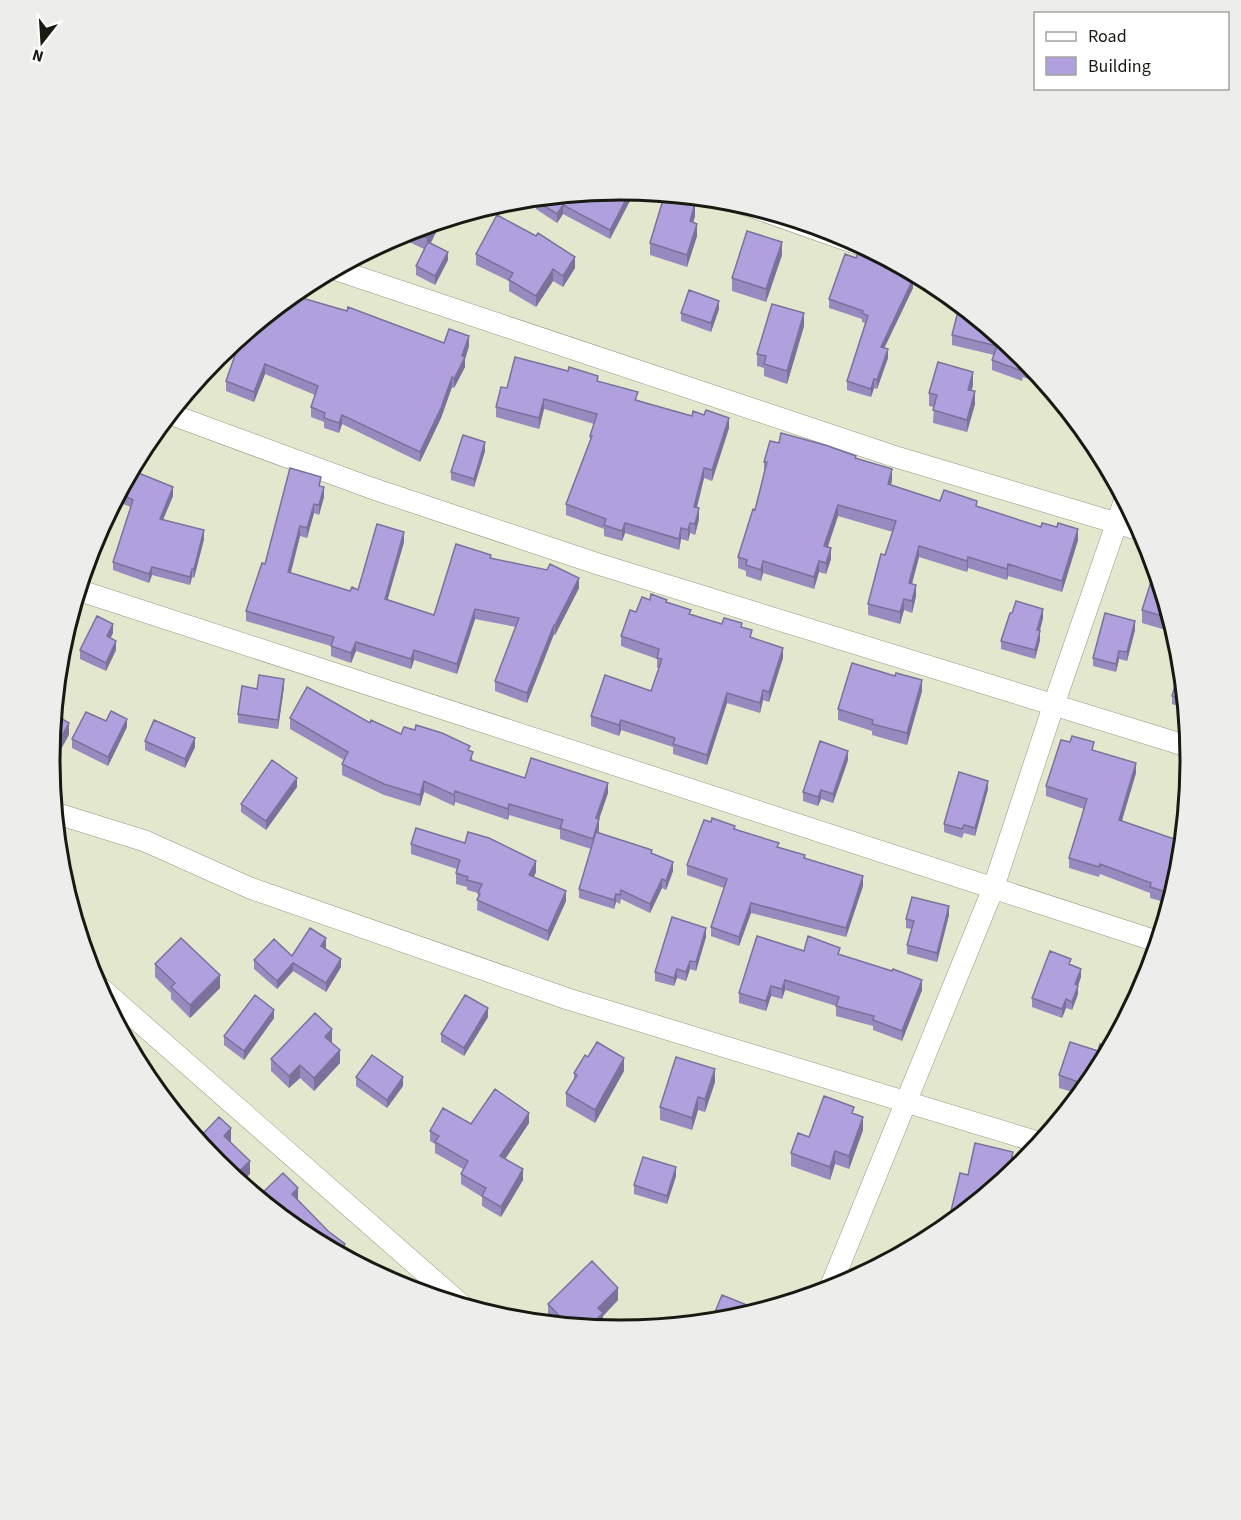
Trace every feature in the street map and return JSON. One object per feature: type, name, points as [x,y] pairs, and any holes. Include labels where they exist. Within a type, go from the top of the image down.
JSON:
[{"type":"street","points":[[345,273],[893,456],[1130,527]]},
{"type":"street","points":[[178,417],[371,488],[598,564],[1181,744]]},
{"type":"street","points":[[834,1278],[993,889],[1122,509]]},
{"type":"street","points":[[86,593],[1151,939]]},
{"type":"street","points":[[63,816],[145,842],[250,888],[568,999],[1032,1140]]},
{"type":"street","points":[[115,1000],[449,1294]]},
{"type":"building","points":[[626,200],[610,230],[563,205],[557,214],[542,205]]},
{"type":"building","points":[[662,201],[695,204],[690,221],[697,224],[687,255],[650,243]]},
{"type":"building","points":[[497,215],[536,236],[538,233],[575,257],[563,276],[553,269],[536,296],[509,280],[513,273],[476,254]]},
{"type":"building","points":[[747,231],[782,242],[766,289],[732,278]]},
{"type":"building","points":[[428,242],[448,252],[435,276],[416,266]]},
{"type":"building","points":[[858,253],[864,255],[912,282],[881,347],[888,349],[877,380],[874,379],[871,389],[847,381],[868,316],[862,313],[863,311],[829,299],[845,254],[856,258]]},
{"type":"building","points":[[689,290],[719,301],[711,323],[681,313]]},
{"type":"building","points":[[303,298],[347,311],[348,307],[444,343],[449,329],[469,336],[462,356],[465,357],[454,379],[452,377],[441,408],[420,452],[342,415],[339,423],[324,418],[325,413],[311,407],[318,386],[265,364],[254,392],[226,381],[236,353],[279,315]]},
{"type":"building","points":[[772,304],[804,313],[787,371],[764,364],[766,356],[757,354]]},
{"type":"building","points":[[958,312],[990,339],[1017,364],[1022,371],[992,360],[997,346],[952,335]]},
{"type":"building","points":[[515,357],[568,371],[569,367],[598,376],[597,381],[638,392],[635,400],[692,416],[693,411],[704,415],[706,410],[729,418],[712,470],[704,468],[694,507],[699,508],[695,524],[690,523],[688,530],[681,528],[679,539],[625,523],[622,531],[604,525],[606,519],[566,504],[592,436],[590,436],[597,414],[544,399],[539,418],[496,407],[501,387],[507,388]]},
{"type":"building","points":[[938,362],[973,372],[968,390],[975,391],[967,420],[933,410],[937,395],[929,393]]},
{"type":"building","points":[[781,433],[825,445],[856,456],[855,458],[892,469],[888,484],[940,501],[944,490],[977,501],[976,506],[1041,527],[1042,523],[1057,527],[1058,523],[1078,529],[1062,581],[1008,564],[1007,569],[968,557],[967,561],[919,546],[909,583],[916,585],[912,601],[904,599],[900,612],[868,604],[881,554],[885,555],[896,521],[838,505],[824,546],[831,548],[826,563],[819,561],[814,577],[763,561],[761,570],[746,565],[747,560],[738,557],[753,509],[755,510],[770,441],[779,443]]},
{"type":"building","points":[[463,435],[485,442],[474,479],[451,472]]},
{"type":"building","points":[[290,468],[321,477],[319,486],[324,487],[319,505],[314,504],[307,528],[300,526],[288,572],[350,591],[352,587],[358,590],[377,524],[404,532],[385,599],[434,615],[456,544],[491,555],[490,558],[547,570],[550,564],[579,578],[554,625],[527,693],[495,681],[519,618],[475,609],[457,664],[414,650],[411,659],[356,642],[351,653],[331,646],[334,637],[246,611],[262,563],[265,564]]},
{"type":"building","points":[[139,473],[173,487],[160,519],[204,530],[190,577],[152,567],[149,574],[113,562],[133,500],[126,497]]},
{"type":"building","points":[[1151,581],[1162,616],[1142,610]]},
{"type":"building","points":[[651,594],[667,600],[666,602],[691,610],[689,614],[722,624],[724,618],[742,623],[741,627],[752,630],[750,637],[783,648],[769,692],[763,690],[760,703],[727,693],[707,755],[673,744],[675,738],[621,720],[619,725],[591,716],[605,675],[651,691],[662,659],[657,658],[659,649],[621,636],[630,610],[636,612],[642,597],[650,600]]},
{"type":"building","points":[[1016,601],[1043,609],[1037,630],[1040,631],[1035,650],[1001,641]]},
{"type":"building","points":[[1105,613],[1135,621],[1127,652],[1119,651],[1116,664],[1093,658]]},
{"type":"building","points":[[97,616],[113,624],[107,636],[116,641],[106,663],[80,650]]},
{"type":"building","points":[[852,663],[895,676],[896,673],[922,680],[907,733],[872,724],[873,720],[838,709]]},
{"type":"building","points":[[259,675],[284,679],[278,720],[238,714],[242,686],[257,689]]},
{"type":"building","points":[[1175,684],[1177,697],[1172,696]]},
{"type":"building","points":[[307,687],[370,723],[371,720],[401,734],[404,727],[415,730],[416,725],[442,733],[470,746],[468,750],[473,752],[470,760],[525,778],[531,758],[608,783],[596,818],[599,819],[593,839],[560,828],[563,820],[509,804],[508,809],[455,791],[454,795],[424,781],[420,795],[384,784],[342,764],[348,752],[290,718]]},
{"type":"building","points":[[111,711],[127,719],[108,757],[72,739],[86,712],[106,721]]},
{"type":"building","points":[[62,718],[69,723],[61,738]]},
{"type":"building","points":[[154,720],[195,738],[185,759],[145,741]]},
{"type":"building","points":[[1072,736],[1094,742],[1092,750],[1136,763],[1119,820],[1175,839],[1165,892],[1150,887],[1151,883],[1100,864],[1099,867],[1069,858],[1087,799],[1046,786],[1061,740],[1070,742]]},
{"type":"building","points":[[820,741],[848,751],[833,794],[821,790],[818,797],[803,792]]},
{"type":"building","points":[[272,760],[297,778],[266,821],[241,804]]},
{"type":"building","points":[[959,772],[988,781],[975,828],[964,825],[962,829],[944,824]]},
{"type":"building","points":[[712,818],[735,826],[734,829],[779,843],[777,847],[805,855],[804,858],[863,876],[846,928],[751,903],[739,937],[711,927],[727,879],[687,865],[704,820],[711,822]]},
{"type":"building","points":[[416,828],[465,843],[468,832],[489,838],[536,861],[529,875],[566,891],[548,931],[477,900],[482,884],[467,880],[468,877],[456,873],[460,860],[411,844]]},
{"type":"building","points":[[596,832],[652,850],[651,853],[673,862],[666,881],[662,879],[650,904],[621,890],[620,895],[616,894],[614,900],[579,889]]},
{"type":"building","points":[[912,897],[949,906],[937,953],[907,945],[914,921],[906,919]]},
{"type":"building","points":[[672,917],[706,928],[696,962],[690,961],[686,972],[677,969],[674,978],[655,972]]},
{"type":"building","points":[[310,928],[326,938],[321,946],[341,959],[326,983],[293,963],[277,981],[254,960],[274,939],[292,956]]},
{"type":"building","points":[[757,936],[804,951],[808,936],[840,948],[838,954],[892,971],[893,969],[922,980],[902,1031],[873,1020],[874,1016],[836,1006],[839,997],[785,980],[782,989],[771,986],[766,1001],[739,993]]},
{"type":"building","points":[[181,938],[220,975],[190,1005],[171,987],[175,983],[155,964]]},
{"type":"building","points":[[1050,951],[1071,959],[1069,964],[1081,969],[1075,984],[1078,986],[1072,1002],[1066,999],[1062,1009],[1032,998]]},
{"type":"building","points":[[255,995],[274,1010],[244,1051],[224,1036]]},
{"type":"building","points":[[465,995],[488,1008],[464,1048],[441,1034]]},
{"type":"building","points":[[315,1013],[332,1029],[325,1037],[340,1050],[314,1078],[300,1065],[289,1076],[271,1059]]},
{"type":"building","points":[[597,1042],[624,1058],[595,1110],[566,1093],[577,1075],[574,1073],[585,1055],[588,1057]]},
{"type":"building","points":[[1070,1042],[1098,1051],[1100,1044],[1103,1045],[1077,1085],[1078,1082],[1059,1075]]},
{"type":"building","points":[[372,1055],[403,1077],[387,1100],[356,1077]]},
{"type":"building","points":[[676,1057],[715,1069],[705,1099],[698,1097],[692,1118],[660,1107]]},
{"type":"building","points":[[495,1089],[529,1113],[500,1156],[523,1169],[501,1207],[482,1196],[486,1188],[461,1174],[468,1161],[435,1142],[439,1136],[430,1131],[443,1108],[471,1124]]},
{"type":"building","points":[[824,1096],[854,1107],[852,1113],[863,1117],[849,1156],[835,1151],[830,1167],[791,1153],[798,1133],[809,1137]]},
{"type":"building","points":[[219,1117],[231,1128],[224,1136],[250,1161],[240,1171],[203,1134]]},
{"type":"building","points":[[975,1143],[1013,1152],[1011,1162],[962,1205],[951,1211],[960,1173],[968,1175]]},
{"type":"building","points":[[643,1157],[676,1167],[667,1196],[634,1185]]},
{"type":"building","points":[[283,1173],[298,1188],[292,1194],[328,1231],[345,1244],[343,1247],[309,1226],[264,1192]]},
{"type":"building","points":[[592,1261],[618,1288],[598,1308],[603,1313],[596,1319],[560,1317],[548,1304]]},
{"type":"building","points":[[722,1295],[748,1306],[730,1310],[715,1313]]}]
